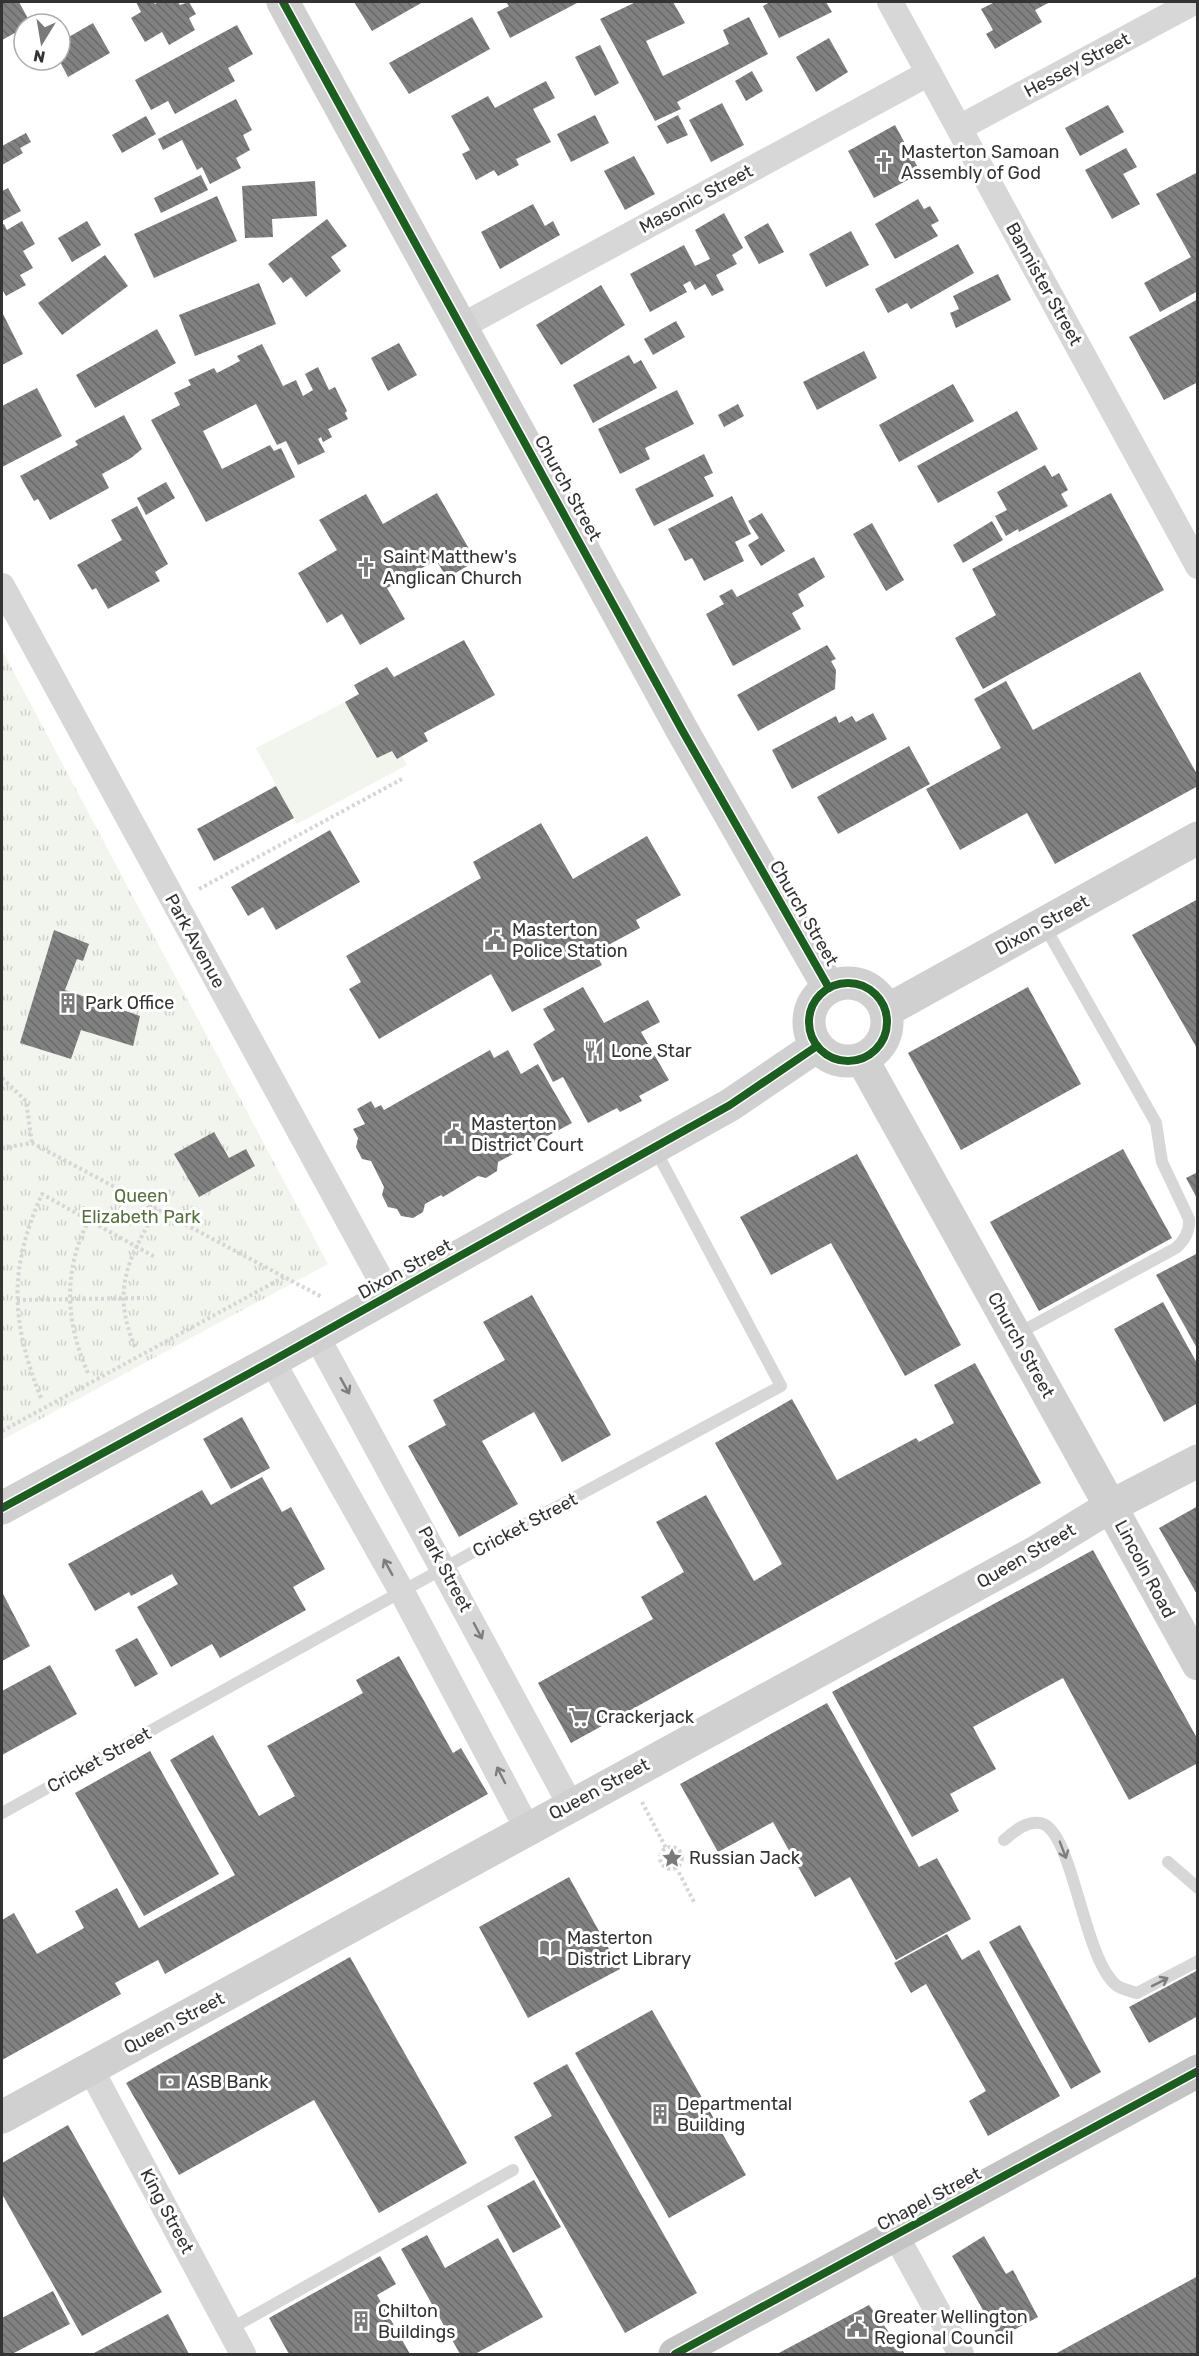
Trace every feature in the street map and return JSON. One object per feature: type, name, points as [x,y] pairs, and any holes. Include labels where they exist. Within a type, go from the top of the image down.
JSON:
[{"type":"highway","name":"Chapel Street","points":[[675,2355],[1197,2071]]},
{"type":"street","name":"Church Street","points":[[284,2],[682,730],[829,988]]},
{"type":"street","name":"Bannister Street","points":[[890,2],[1197,566]]},
{"type":"street","name":"Hessey Street","points":[[959,128],[1194,2]]},
{"type":"street","name":"Masonic Street","points":[[462,326],[929,73]]},
{"type":"street","name":"Park Avenue","points":[[2,586],[389,1295]]},
{"type":"street","name":"Dixon Street","points":[[886,1011],[1197,838]]},
{"type":"street","points":[[843,983],[859,985],[879,999],[886,1011],[887,1025],[883,1041],[874,1052],[861,1059],[845,1061],[829,1056],[817,1046],[810,1032],[810,1014],[817,999],[829,988],[843,983]]},
{"type":"street","name":"Dixon Street","points":[[2,1508],[655,1148],[730,1105],[817,1046]]},
{"type":"street","name":"Church Street","points":[[861,1059],[1111,1506]]},
{"type":"street","name":"Park Street","points":[[316,1335],[445,1569],[570,1804]]},
{"type":"street","points":[[272,1361],[402,1592],[527,1828]]},
{"type":"street","name":"Queen Street","points":[[2,2117],[250,1983],[570,1804],[1036,1552],[1111,1506],[1197,1461]]},
{"type":"street","name":"Lincoln Road","points":[[1111,1506],[1197,1664]]},
{"type":"street","name":"King Street","points":[[90,2068],[243,2355]]},
{"type":"street","points":[[895,2234],[961,2355]]},
{"type":"lane","points":[[1015,1335],[1176,1248],[1183,1242],[1190,1226],[1189,1218],[1162,1162],[1156,1123],[1044,924]]},
{"type":"lane","name":"Cricket Street","points":[[2,1814],[402,1592],[781,1386],[655,1148]]},
{"type":"lane","points":[[1004,1840],[1024,1825],[1041,1823],[1056,1832],[1100,1966],[1117,1986],[1137,1993],[1197,1961]]},
{"type":"lane","points":[[1168,1862],[1197,1888]]},
{"type":"lane","points":[[230,2330],[513,2170]]},
{"type":"path","points":[[174,902],[402,779]]},
{"type":"path","points":[[2,1078],[26,1101],[32,1143]]},
{"type":"path","points":[[2,1148],[32,1143],[355,1314]]},
{"type":"path","points":[[41,1398],[20,1335],[17,1299],[18,1269],[24,1243],[42,1194],[155,1257]]},
{"type":"path","points":[[135,1347],[127,1327],[122,1298],[126,1267],[157,1209]]},
{"type":"path","points":[[88,1372],[75,1341],[69,1298],[73,1258],[79,1239],[89,1220]]},
{"type":"path","points":[[2,1431],[284,1277]]},
{"type":"path","points":[[17,1299],[144,1298]]},
{"type":"path","points":[[637,1797],[642,1802],[666,1848]]},
{"type":"path","points":[[674,1847],[682,1855],[681,1862],[676,1868],[669,1869],[662,1863],[662,1853],[666,1848],[674,1847]]},
{"type":"path","points":[[676,1868],[694,1902]]},
{"type":"green space","name":"Queen Elizabeth Park","points":[[2,650],[328,1264],[2,1440]]},
{"type":"green space","points":[[345,702],[377,758],[392,751],[397,759],[402,756],[407,765],[297,824],[256,748]]},
{"type":"building","points":[[2,2],[19,2],[24,12],[12,12],[12,35],[2,40]]},
{"type":"building","points":[[136,2],[155,4],[178,2],[180,5],[189,2],[196,14],[189,18],[195,30],[169,45],[162,32],[145,42],[131,18],[141,12]]},
{"type":"building","points":[[354,2],[423,2],[372,31]]},
{"type":"building","points":[[506,2],[579,2],[510,38],[497,12],[509,6]]},
{"type":"building","points":[[636,2],[673,2],[685,23],[646,41],[663,76],[729,44],[723,30],[749,17],[768,54],[677,102],[681,109],[655,121],[600,19]]},
{"type":"building","points":[[770,2],[826,2],[832,12],[779,38],[763,6]]},
{"type":"building","points":[[995,2],[1050,2],[1035,10],[1042,22],[995,49],[986,34],[993,30],[981,9]]},
{"type":"building","points":[[472,17],[490,49],[409,94],[389,63]]},
{"type":"building","points":[[93,23],[110,53],[68,77],[65,72],[72,72],[72,35]]},
{"type":"building","points":[[237,25],[253,54],[228,68],[235,81],[175,114],[168,101],[151,110],[135,80]]},
{"type":"building","points":[[829,38],[848,72],[816,92],[796,57]]},
{"type":"building","points":[[600,45],[619,83],[595,96],[575,57]]},
{"type":"building","points":[[752,71],[763,91],[746,101],[735,81]]},
{"type":"building","points":[[546,81],[555,98],[533,109],[551,142],[516,159],[519,165],[498,176],[494,170],[476,180],[462,154],[470,150],[451,116],[488,96],[495,108]]},
{"type":"building","points":[[236,99],[252,130],[243,135],[250,150],[236,158],[241,168],[210,184],[202,167],[197,170],[182,140],[163,150],[158,139]]},
{"type":"building","points":[[722,103],[744,145],[711,162],[689,120]]},
{"type":"building","points":[[1108,105],[1124,132],[1080,156],[1065,128]]},
{"type":"building","points":[[595,115],[609,143],[571,162],[557,134]]},
{"type":"building","points":[[678,115],[688,135],[667,144],[657,126]]},
{"type":"building","points":[[146,116],[156,134],[122,153],[112,135]]},
{"type":"building","name":"Masterton Samoan Assembly of God","points":[[895,125],[921,173],[874,198],[848,151]]},
{"type":"building","points":[[26,133],[31,142],[20,148],[23,153],[2,165],[2,146]]},
{"type":"building","points":[[1126,148],[1137,167],[1123,174],[1140,204],[1112,219],[1085,170]]},
{"type":"building","points":[[634,156],[655,194],[625,210],[604,171]]},
{"type":"building","points":[[1198,172],[1198,291],[1160,312],[1144,283],[1191,257],[1156,194]]},
{"type":"building","points":[[201,175],[208,190],[161,213],[154,198]]},
{"type":"building","points":[[315,181],[317,216],[272,219],[273,237],[245,238],[242,186]]},
{"type":"building","points":[[8,188],[21,211],[2,221],[2,191]]},
{"type":"building","points":[[217,196],[237,241],[154,278],[134,234]]},
{"type":"building","points":[[918,199],[924,209],[930,206],[939,221],[931,225],[938,236],[895,259],[875,224]]},
{"type":"building","points":[[533,204],[545,226],[553,221],[560,235],[500,269],[481,232]]},
{"type":"building","points":[[724,213],[743,248],[732,255],[737,264],[716,275],[724,290],[712,296],[705,284],[695,290],[690,281],[683,285],[687,292],[650,312],[630,274],[684,245],[695,266],[710,259],[695,230]]},
{"type":"building","points":[[327,219],[347,246],[331,257],[341,271],[306,297],[291,277],[283,283],[268,264]]},
{"type":"building","points":[[22,221],[35,244],[23,251],[33,268],[20,275],[26,285],[6,296],[2,289],[2,225],[4,224],[7,230]]},
{"type":"building","points":[[87,221],[101,245],[72,262],[58,238]]},
{"type":"building","points":[[768,223],[784,252],[759,264],[744,237]]},
{"type":"building","points":[[851,231],[869,265],[826,287],[809,254]]},
{"type":"building","points":[[958,244],[974,273],[911,309],[907,303],[888,313],[875,289]]},
{"type":"building","points":[[105,255],[128,286],[62,335],[38,303]]},
{"type":"building","points":[[998,274],[1011,300],[956,328],[950,313],[959,309],[953,296]]},
{"type":"building","points":[[259,283],[276,324],[195,356],[179,315]]},
{"type":"building","points":[[601,285],[625,325],[561,365],[536,325]]},
{"type":"building","points":[[1198,299],[1198,382],[1164,400],[1129,337]]},
{"type":"building","points":[[2,312],[23,354],[2,365]]},
{"type":"building","points":[[676,321],[685,337],[653,355],[644,339]]},
{"type":"building","points":[[157,329],[176,363],[95,408],[76,375]]},
{"type":"building","points":[[399,343],[417,375],[388,391],[371,358]]},
{"type":"building","points":[[262,344],[283,386],[296,380],[303,396],[313,390],[305,374],[318,367],[329,390],[335,387],[347,411],[345,413],[348,419],[328,429],[332,437],[323,442],[321,437],[318,439],[325,452],[298,465],[286,441],[277,445],[256,404],[203,431],[222,469],[270,445],[274,451],[281,448],[295,477],[206,522],[151,420],[180,405],[174,393],[191,385],[188,380],[214,368],[217,373],[240,361],[237,356]]},
{"type":"building","points":[[864,351],[877,378],[817,410],[803,382]]},
{"type":"building","points":[[629,355],[634,364],[641,360],[657,388],[593,423],[573,385]]},
{"type":"building","points":[[953,384],[974,421],[899,462],[879,425]]},
{"type":"building","points":[[37,388],[62,436],[2,467],[2,406]]},
{"type":"building","points":[[677,390],[694,424],[645,448],[650,459],[620,474],[598,429]]},
{"type":"building","points":[[738,404],[744,416],[724,427],[718,415]]},
{"type":"building","points":[[1017,411],[1038,449],[938,503],[917,466]]},
{"type":"building","points":[[124,415],[142,449],[131,458],[102,474],[109,488],[50,520],[38,499],[34,501],[20,476],[78,445],[75,441]]},
{"type":"building","points":[[704,454],[713,473],[704,477],[714,496],[654,526],[635,489]]},
{"type":"building","points":[[1045,465],[1052,477],[1059,473],[1068,490],[1061,494],[1068,506],[1019,532],[1018,529],[1006,536],[995,516],[1007,510],[997,492]]},
{"type":"building","points":[[166,482],[175,498],[146,515],[137,498]]},
{"type":"building","name":"Saint Matthew's Anglican Church","points":[[437,493],[476,561],[447,578],[436,560],[387,588],[405,619],[360,645],[342,614],[327,623],[298,573],[337,550],[319,520],[366,494],[383,524]]},
{"type":"building","points":[[1111,493],[1164,590],[983,689],[955,638],[996,615],[972,569]]},
{"type":"building","points":[[732,496],[751,534],[735,542],[744,561],[704,581],[692,558],[685,561],[668,529]]},
{"type":"building","points":[[137,506],[168,564],[155,572],[160,581],[108,609],[96,588],[92,590],[77,565],[122,540],[111,520]]},
{"type":"building","points":[[762,513],[785,551],[761,566],[748,545],[759,538],[748,521]]},
{"type":"building","points":[[992,521],[1003,540],[963,563],[953,545]]},
{"type":"building","points":[[872,523],[904,580],[886,591],[853,534]]},
{"type":"building","points":[[814,557],[825,577],[798,594],[804,606],[792,613],[801,629],[733,666],[706,614],[724,604],[719,596],[732,589],[737,597]]},
{"type":"building","points":[[464,640],[495,695],[424,733],[428,741],[397,759],[392,751],[377,758],[345,702],[359,694],[354,685],[387,667],[394,677]]},
{"type":"building","points":[[827,645],[836,659],[831,661],[836,670],[835,689],[758,731],[737,695]]},
{"type":"building","points":[[1140,672],[1198,776],[1198,786],[1055,864],[1027,813],[960,850],[926,789],[1001,748],[974,699],[1006,681],[1033,730]]},
{"type":"building","points":[[873,713],[887,739],[792,789],[772,750],[836,716],[839,723],[852,716],[856,722]]},
{"type":"building","points":[[909,746],[930,784],[838,834],[817,797]]},
{"type":"building","points":[[276,786],[294,818],[214,861],[197,829]]},
{"type":"building","name":"Masterton Police Station","points":[[541,823],[573,879],[647,836],[681,895],[636,920],[640,928],[595,952],[602,965],[512,1012],[491,974],[379,1039],[349,989],[361,982],[346,956],[481,878],[473,862]]},
{"type":"building","points":[[330,830],[360,882],[276,930],[263,907],[248,916],[231,887]]},
{"type":"building","points":[[1198,899],[1198,1050],[1132,935]]},
{"type":"building","name":"Park Office","points":[[54,930],[89,944],[83,961],[77,959],[65,990],[140,1016],[133,1046],[81,1030],[71,1059],[20,1043]]},
{"type":"building","name":"Lone Star","points":[[583,987],[604,1023],[648,1000],[660,1022],[641,1032],[669,1080],[639,1096],[642,1101],[620,1112],[617,1108],[588,1123],[563,1077],[553,1082],[533,1044],[555,1030],[543,1009]]},
{"type":"building","points":[[1028,987],[1081,1084],[961,1150],[908,1053]]},
{"type":"building","name":"Masterton District Court","points":[[490,1050],[494,1058],[508,1050],[521,1074],[538,1064],[572,1123],[498,1162],[497,1171],[486,1178],[478,1176],[443,1197],[441,1195],[425,1204],[423,1212],[413,1218],[401,1216],[397,1209],[388,1207],[382,1195],[384,1187],[371,1161],[362,1159],[356,1147],[358,1138],[353,1129],[365,1124],[357,1109],[371,1101],[375,1108],[381,1105],[384,1110]]},
{"type":"building","points":[[214,1132],[229,1158],[246,1149],[255,1166],[199,1197],[174,1154]]},
{"type":"building","points":[[1123,1149],[1172,1238],[1039,1311],[990,1222]]},
{"type":"building","points":[[857,1154],[961,1345],[905,1376],[831,1243],[771,1275],[740,1217]]},
{"type":"building","points":[[1198,1172],[1198,1200],[1186,1178]]},
{"type":"building","points":[[1198,1253],[1198,1350],[1156,1275]]},
{"type":"building","points":[[532,1295],[611,1435],[562,1462],[534,1412],[482,1441],[518,1504],[459,1537],[408,1446],[446,1425],[433,1400],[505,1360],[483,1322]]},
{"type":"building","points":[[1163,1302],[1198,1365],[1198,1403],[1164,1422],[1114,1329]]},
{"type":"building","points":[[975,1363],[1041,1483],[571,1743],[538,1683],[653,1619],[641,1597],[684,1572],[656,1522],[706,1495],[754,1581],[782,1564],[715,1443],[792,1399],[837,1480],[916,1438],[919,1442],[954,1423],[934,1385]]},
{"type":"building","points":[[242,1417],[270,1468],[231,1489],[203,1439]]},
{"type":"building","points":[[262,1477],[282,1512],[291,1507],[325,1569],[293,1587],[306,1610],[220,1658],[212,1644],[171,1667],[137,1607],[178,1584],[172,1574],[131,1596],[129,1592],[95,1611],[68,1564],[202,1490],[211,1505]]},
{"type":"building","points":[[1198,1506],[1198,1596],[1159,1528]]},
{"type":"building","points":[[1093,1550],[1198,1740],[1198,1763],[1129,1800],[1063,1678],[973,1727],[996,1769],[950,1794],[959,1811],[912,1837],[832,1692]]},
{"type":"building","points":[[2,1592],[30,1646],[2,1661]]},
{"type":"building","points":[[137,1638],[158,1674],[135,1687],[115,1650]]},
{"type":"building","points":[[399,1656],[453,1753],[461,1748],[488,1794],[165,1974],[158,1960],[115,1983],[121,1994],[2,2060],[2,1920],[14,1913],[37,1954],[84,1928],[75,1911],[117,1888],[139,1928],[235,1875],[170,1760],[213,1735],[259,1816],[295,1796],[267,1746],[363,1693],[356,1680]]},
{"type":"building","points":[[50,1665],[77,1714],[2,1755],[2,1691]]},
{"type":"building","points":[[827,1703],[919,1867],[937,1858],[971,1919],[896,1960],[850,1877],[815,1897],[773,1822],[718,1852],[680,1784]]},
{"type":"building","points":[[150,1751],[219,1874],[144,1916],[75,1793]]},
{"type":"building","name":"Masterton District Library","points":[[569,1877],[620,1969],[528,2018],[479,1927]]},
{"type":"building","points":[[1020,1925],[1101,2072],[1071,2089],[989,1942]]},
{"type":"building","points":[[947,1934],[962,1960],[979,1950],[1060,2096],[988,2136],[969,2101],[986,2091],[926,1984],[911,1993],[894,1963]]},
{"type":"building","points":[[350,1957],[467,2163],[379,2213],[314,2100],[179,2175],[126,2083]]},
{"type":"building","points":[[1198,1970],[1198,2016],[1149,2043],[1129,2007]]},
{"type":"building","name":"Departmental Building","points":[[652,2010],[746,2175],[669,2218],[575,2053]]},
{"type":"building","points":[[567,2064],[697,2293],[625,2333],[514,2137],[552,2116],[533,2083]]},
{"type":"building","points":[[68,2125],[162,2292],[82,2336],[2,2194],[2,2163]]},
{"type":"building","points":[[534,2180],[561,2227],[513,2253],[487,2206]]},
{"type":"building","points":[[427,2235],[445,2268],[498,2238],[543,2317],[475,2354],[460,2354],[401,2249]]},
{"type":"building","points":[[984,2236],[1006,2274],[1013,2270],[1038,2317],[999,2338],[952,2256]]},
{"type":"building","points":[[380,2256],[396,2284],[377,2295],[410,2354],[289,2354],[269,2318]]},
{"type":"building","points":[[1198,2276],[1198,2354],[1055,2354]]},
{"type":"building","points":[[53,2291],[70,2324],[12,2354],[2,2354],[2,2318]]},
{"type":"building","name":"Greater Wellington Regional Council","points":[[869,2305],[905,2354],[777,2354]]},
{"type":"building","points":[[168,2314],[189,2354],[92,2354]]},
{"type":"cycle path","points":[[283,2],[682,730],[829,988]]},
{"type":"cycle path","points":[[848,983],[863,986],[875,995],[884,1007],[887,1022],[884,1037],[875,1049],[863,1058],[848,1061],[833,1058],[821,1049],[812,1037],[809,1022],[812,1007],[821,995],[833,986],[848,983]]},
{"type":"cycle path","points":[[2,1508],[272,1361],[730,1105],[817,1046]]},
{"type":"cycle path","points":[[675,2354],[1198,2071]]},
{"type":"place","name":"Masterton Samoan Assembly of God","points":[[884,162]]},
{"type":"place","name":"Saint Matthew's Anglican Church","points":[[366,567]]},
{"type":"place","name":"Masterton Police Station","points":[[495,940]]},
{"type":"place","name":"Park Office","points":[[68,1003]]},
{"type":"place","name":"Lone Star","points":[[594,1051]]},
{"type":"place","name":"Masterton District Court","points":[[454,1134]]},
{"type":"place","name":"Crackerjack","points":[[579,1717]]},
{"type":"place","name":"Russian Jack","points":[[672,1858]]},
{"type":"place","name":"Masterton District Library","points":[[550,1948]]},
{"type":"place","name":"ASB Bank","points":[[170,2082]]},
{"type":"place","name":"Departmental Building","points":[[660,2114]]},
{"type":"place","name":"Chilton Buildings","points":[[361,2321]]},
{"type":"place","name":"Greater Wellington Regional Council","points":[[857,2327]]}]
